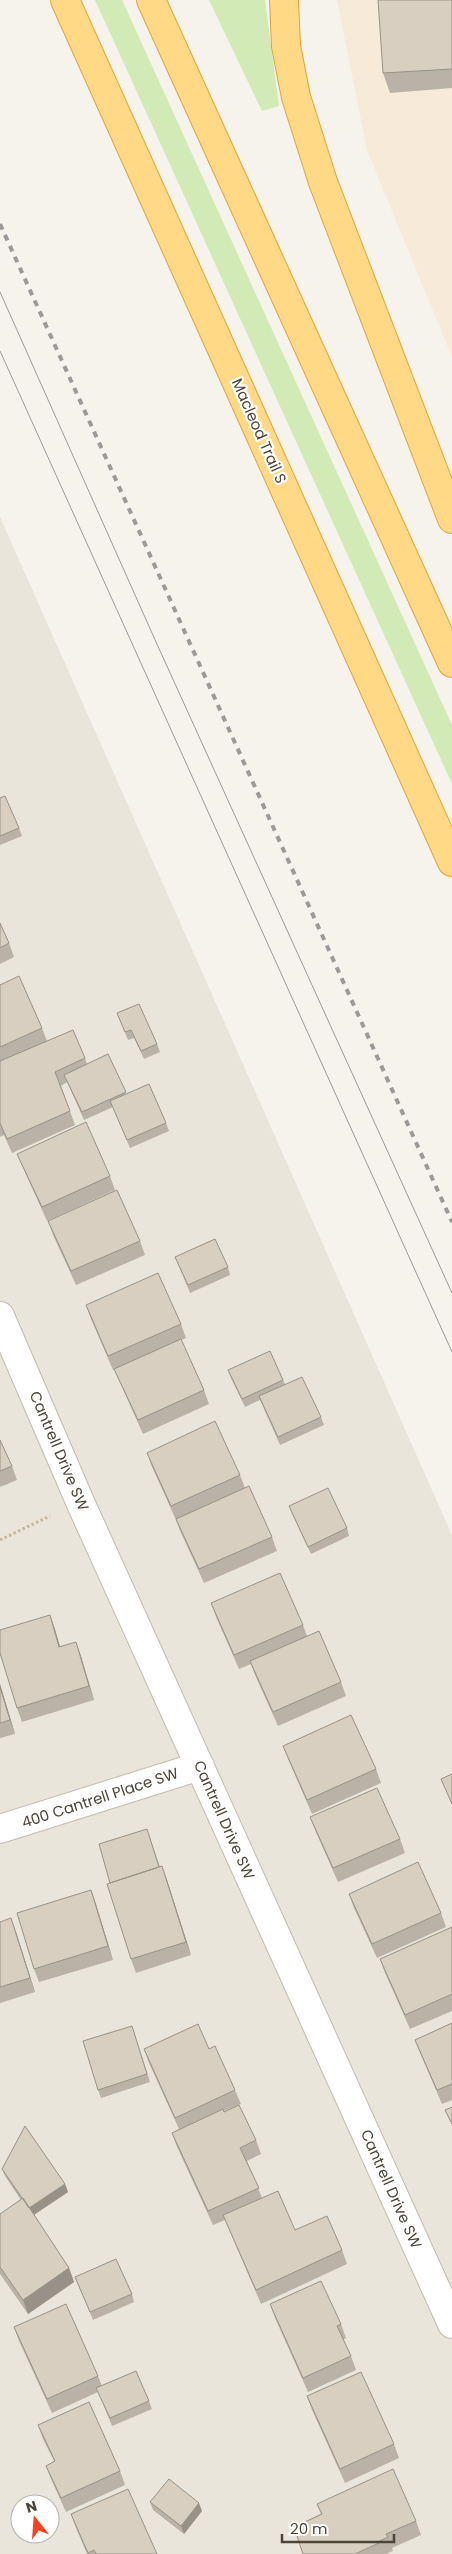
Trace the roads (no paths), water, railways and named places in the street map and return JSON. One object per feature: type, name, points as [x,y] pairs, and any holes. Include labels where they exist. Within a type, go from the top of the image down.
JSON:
[{"type":"highway","name":"Macleod Trail S","points":[[65,0],[452,862]]},
{"type":"highway","points":[[152,0],[452,664]]},
{"type":"highway","points":[[284,0],[286,46],[296,97],[323,182],[452,519]]},
{"type":"street","name":"Cantrell Drive SW","points":[[0,1316],[82,1504],[452,2324]]},
{"type":"street","name":"400 Cantrell Place SW","points":[[0,1829],[200,1766]]},
{"type":"tram line","points":[[0,292],[156,642],[452,1293]]},
{"type":"tram line","points":[[0,351],[452,1352]]},
{"type":"railway","points":[[0,224],[452,1222]]}]
